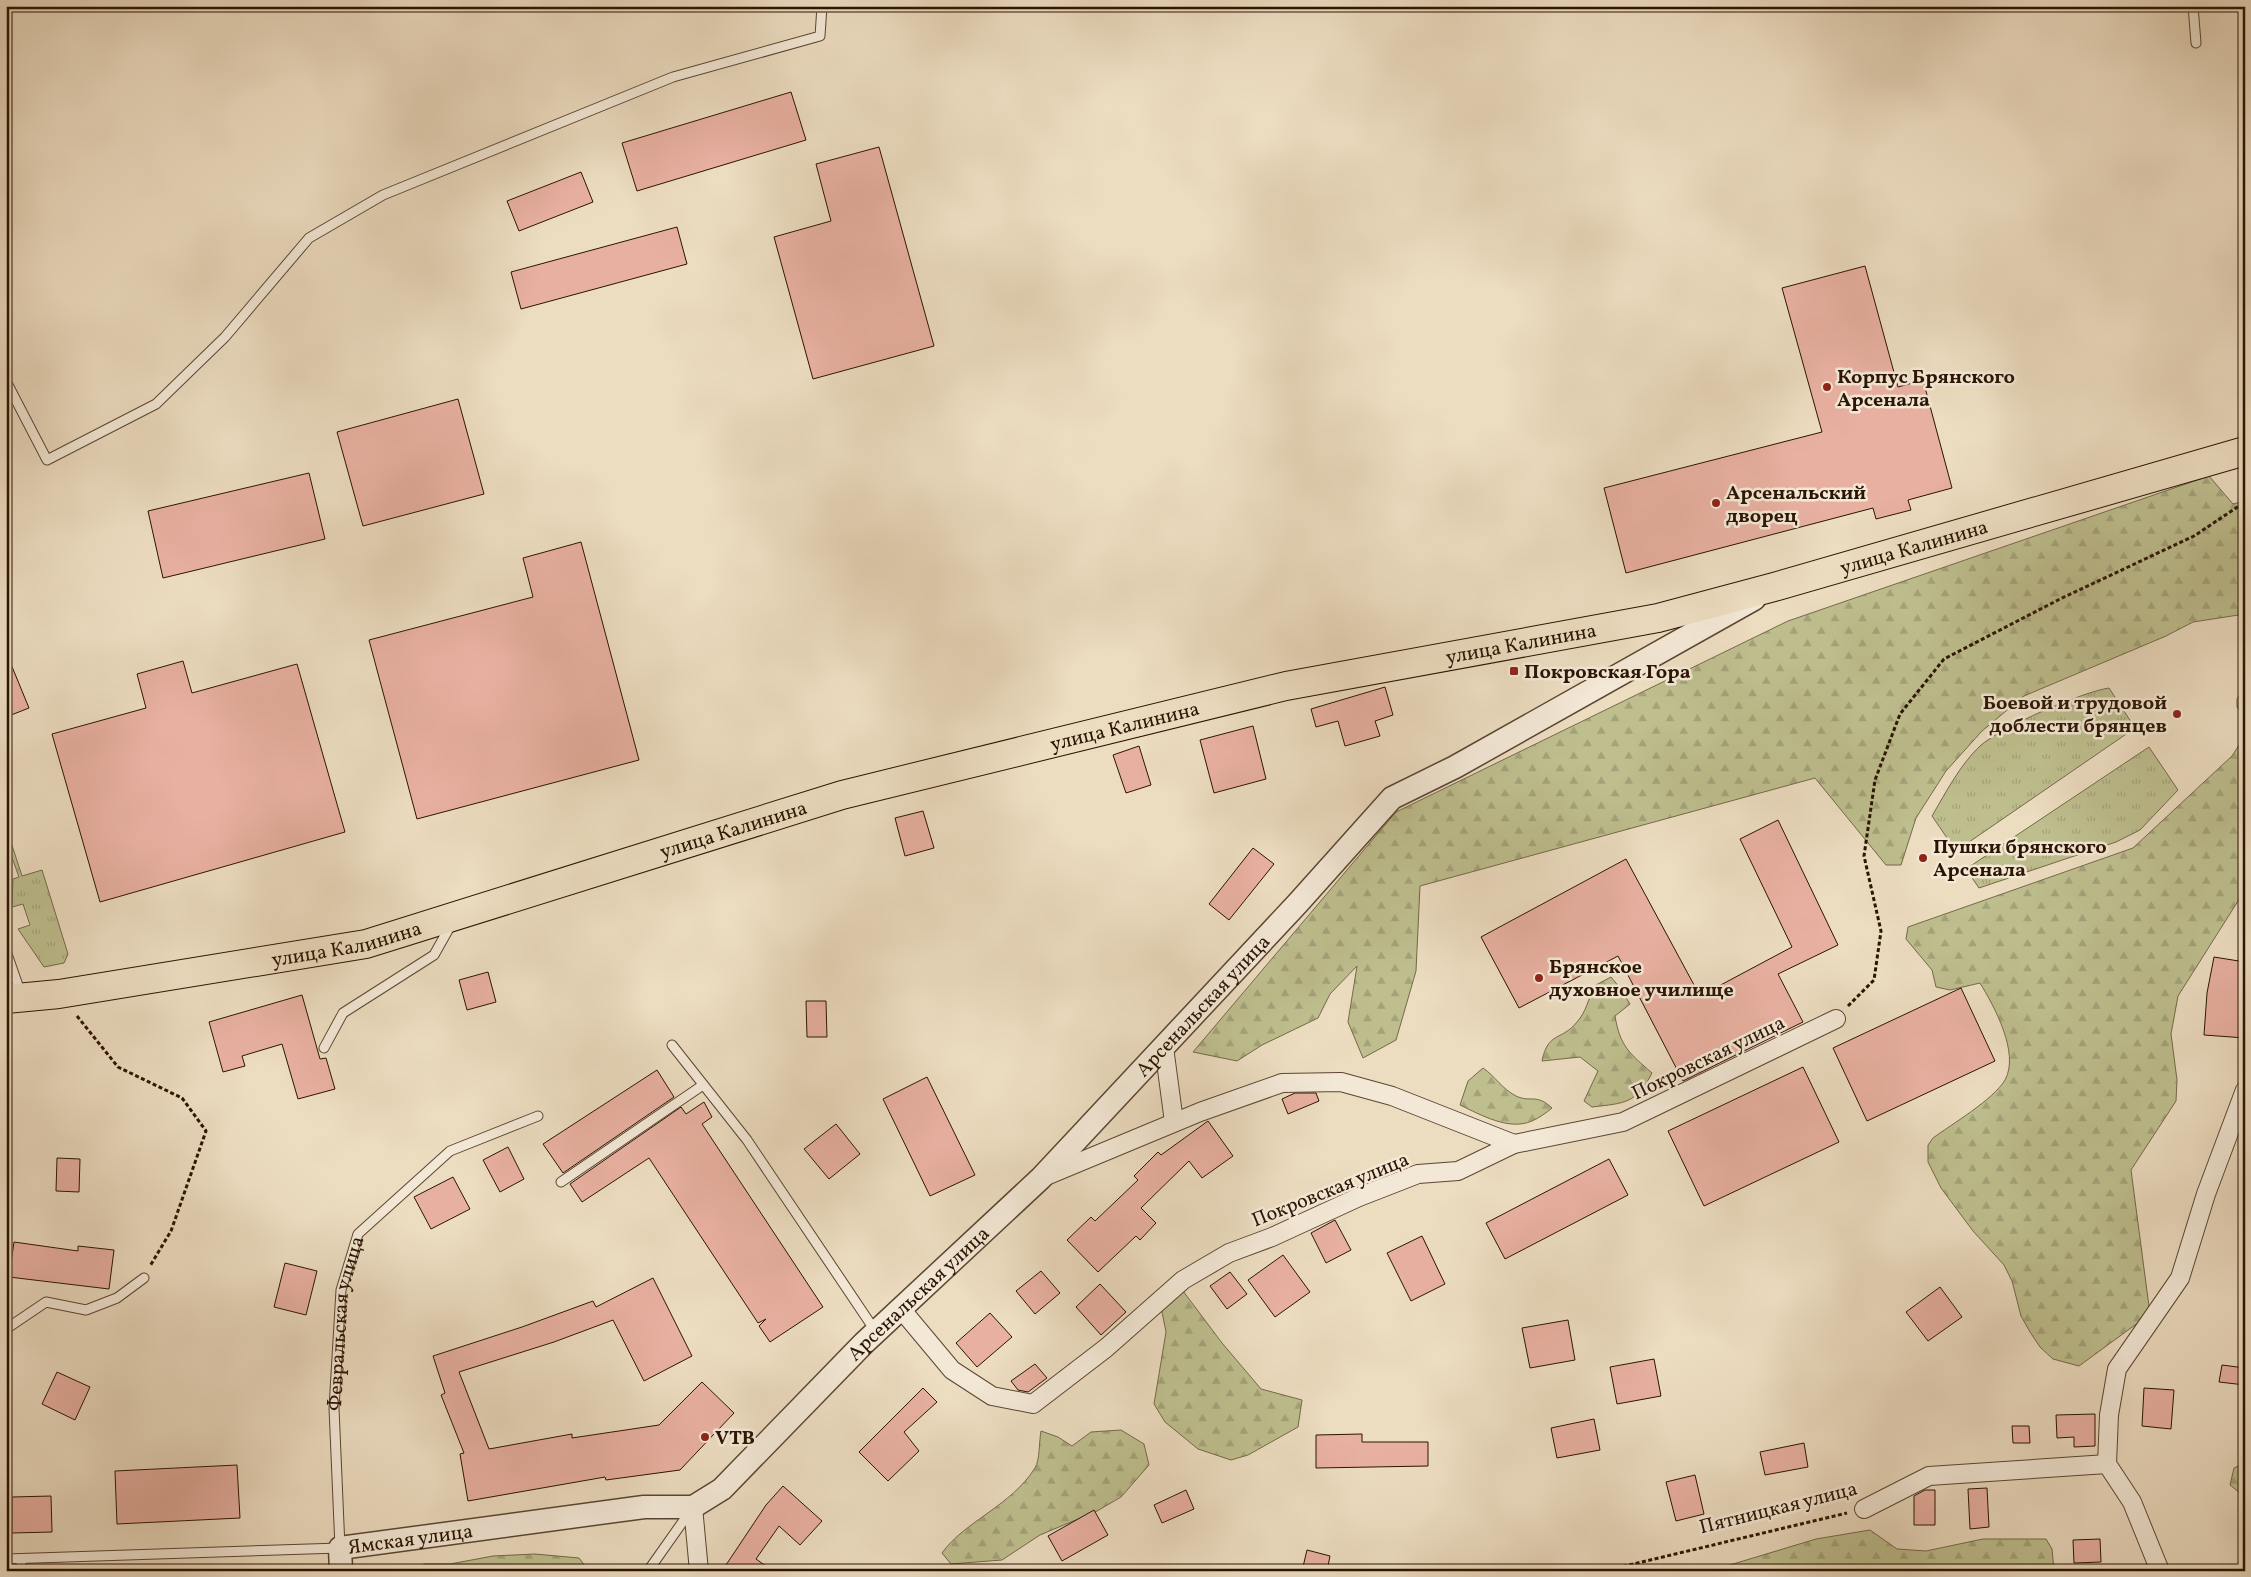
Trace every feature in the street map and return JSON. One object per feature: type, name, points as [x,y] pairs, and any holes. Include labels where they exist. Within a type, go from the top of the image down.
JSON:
[{"type":"main road","name":"улица Калинина","points":[[14,997],[59,994],[366,944],[842,795],[1286,686],[1658,618],[1774,588],[2245,451]]},
{"type":"street","name":"Арсенальская улица","points":[[693,1507],[722,1489],[876,1332],[1041,1178],[1392,798],[1455,767],[1774,588]]},
{"type":"street","name":"Покровская улица","points":[[901,1309],[952,1370],[992,1396],[1032,1404],[1106,1348],[1183,1280],[1229,1253],[1272,1237],[1418,1174],[1458,1171],[1514,1144],[1623,1122],[1836,1019]]},
{"type":"street","points":[[1164,1047],[1174,1122]]},
{"type":"street","points":[[1041,1178],[1174,1122],[1282,1083],[1341,1082],[1392,1096],[1514,1144]]},
{"type":"street","points":[[2160,1571],[2132,1502],[2107,1464],[2109,1415],[2117,1369],[2180,1278],[2206,1194],[2245,1090]]},
{"type":"street","name":"Пятницкая улица","points":[[1864,1509],[1929,1476],[2107,1464]]},
{"type":"street","name":"Ямская улица","points":[[340,1548],[644,1507],[693,1507]]},
{"type":"street","points":[[693,1507],[700,1571]]},
{"type":"street","name":"Февральская улица","points":[[340,1548],[341,1571]]},
{"type":"lane","points":[[6,381],[47,460],[156,404],[225,337],[309,238],[383,195],[673,77],[820,36],[822,6]]},
{"type":"lane","points":[[2193,6],[2196,43]]},
{"type":"lane","points":[[324,1048],[342,1013],[434,955],[455,916]]},
{"type":"lane","points":[[6,951],[14,997]]},
{"type":"lane","points":[[672,1045],[748,1140],[876,1332]]},
{"type":"lane","points":[[561,1182],[703,1085]]},
{"type":"lane","name":"Февральская улица","points":[[340,1548],[334,1408],[341,1290],[358,1234],[450,1151],[538,1116]]},
{"type":"lane","points":[[6,1329],[46,1302],[86,1310],[117,1298],[144,1278]]},
{"type":"lane","points":[[648,1571],[693,1507]]},
{"type":"lane","name":"Ямская улица","points":[[6,1559],[340,1548]]},
{"type":"lane","points":[[20,1558],[21,1571]]},
{"type":"path","points":[[1836,1019],[1874,980],[1881,931],[1864,856],[1875,780],[1900,714],[1944,659],[2060,599],[2194,536],[2245,502]]},
{"type":"path","points":[[59,994],[118,1067],[182,1098],[206,1131],[171,1231],[144,1278]]},
{"type":"path","name":"Пятницкая улица","points":[[1604,1571],[1864,1509]]},
{"type":"green space","points":[[2209,476],[2233,504],[2245,501],[2245,614],[2193,622],[2166,636],[2024,696],[1982,731],[1946,771],[1916,818],[1901,865],[1886,865],[1815,778],[1420,886],[1416,971],[1396,1040],[1363,1058],[1348,1022],[1357,966],[1330,994],[1318,1018],[1262,1045],[1237,1061],[1193,1052],[1396,812],[1788,621]]},
{"type":"green space","points":[[2245,685],[2245,890],[2178,996],[2171,1034],[2177,1080],[2176,1101],[2131,1170],[2150,1314],[2079,1366],[2053,1359],[2040,1347],[2021,1316],[2012,1281],[2004,1265],[1973,1231],[1941,1188],[1928,1162],[1928,1145],[1933,1138],[1972,1111],[1999,1088],[2005,1080],[2009,1069],[2009,1057],[2007,1044],[1998,1017],[1980,983],[1950,990],[1936,987],[1932,970],[1906,939],[1908,927],[2133,848],[2232,756],[2241,742],[2242,714],[2237,707],[2237,699]]},
{"type":"green space","points":[[2109,688],[2135,728],[1956,851],[1932,816],[1954,779],[1973,753],[1990,738],[2023,720],[2080,696]]},
{"type":"green space","points":[[2149,747],[2178,790],[2140,830],[2116,842],[1979,888],[1966,869]]},
{"type":"green space","points":[[6,827],[22,876],[42,870],[68,954],[64,963],[44,967],[18,929],[30,925],[23,904],[12,907],[13,879],[19,877],[9,849],[6,850]]},
{"type":"green space","points":[[1611,977],[1630,1004],[1615,1016],[1620,1035],[1627,1048],[1637,1060],[1652,1073],[1641,1091],[1628,1100],[1621,1103],[1592,1107],[1584,1101],[1598,1071],[1580,1057],[1542,1061],[1545,1051],[1552,1040],[1566,1032],[1580,1018],[1594,986]]},
{"type":"green space","points":[[1483,1068],[1516,1096],[1526,1099],[1538,1099],[1552,1108],[1532,1121],[1514,1124],[1495,1120],[1460,1105],[1468,1081]]},
{"type":"green space","points":[[1183,1291],[1222,1343],[1261,1389],[1302,1400],[1298,1427],[1248,1455],[1231,1460],[1198,1449],[1165,1422],[1154,1404],[1166,1332],[1161,1307]]},
{"type":"green space","points":[[1121,1430],[1144,1444],[1149,1465],[1121,1497],[1097,1511],[1040,1535],[1002,1560],[951,1564],[942,1553],[963,1532],[1014,1493],[1025,1481],[1037,1465],[1041,1431],[1058,1437],[1072,1446],[1091,1432]]},
{"type":"green space","points":[[2245,1463],[2245,1497],[2230,1485],[2234,1468]]},
{"type":"green space","points":[[1870,1530],[1897,1549],[1926,1551],[1983,1539],[2046,1539],[2052,1549],[2054,1571],[1710,1571],[1816,1539]]},
{"type":"green space","points":[[535,1554],[579,1558],[589,1571],[412,1571],[425,1564],[450,1564],[493,1556]]},
{"type":"building","points":[[791,92],[806,140],[637,191],[622,143]]},
{"type":"building","points":[[879,147],[934,346],[813,379],[774,237],[831,221],[816,164]]},
{"type":"building","points":[[581,172],[593,202],[519,231],[507,201]]},
{"type":"building","points":[[677,227],[687,264],[521,309],[511,272]]},
{"type":"building","points":[[1865,266],[1898,387],[1923,380],[1952,488],[1908,500],[1911,510],[1876,519],[1873,508],[1626,573],[1604,488],[1822,432],[1782,288]]},
{"type":"building","points":[[458,399],[484,494],[363,526],[337,432]]},
{"type":"building","points":[[309,473],[325,539],[163,578],[148,511]]},
{"type":"building","points":[[581,542],[639,760],[417,819],[369,640],[533,597],[523,558]]},
{"type":"building","points":[[6,652],[29,708],[6,717]]},
{"type":"building","points":[[183,661],[192,693],[297,664],[345,832],[100,902],[52,734],[146,708],[137,674]]},
{"type":"building","points":[[1385,687],[1393,715],[1375,721],[1380,736],[1345,746],[1338,721],[1316,727],[1311,709]]},
{"type":"building","points":[[1253,726],[1266,779],[1214,793],[1200,740]]},
{"type":"building","points":[[1139,746],[1151,785],[1126,793],[1113,755]]},
{"type":"building","points":[[923,811],[934,848],[905,856],[895,818]]},
{"type":"building","name":"Брянское духовное училище","points":[[1778,820],[1838,945],[1778,974],[1803,1022],[1683,1081],[1618,956],[1519,1008],[1481,937],[1626,859],[1700,996],[1792,947],[1740,839]]},
{"type":"building","points":[[1253,848],[1274,864],[1229,920],[1209,904]]},
{"type":"building","points":[[2214,957],[2245,962],[2245,1038],[2204,1035],[2207,993]]},
{"type":"building","points":[[488,972],[496,1002],[467,1010],[459,980]]},
{"type":"building","points":[[1961,988],[1995,1061],[1867,1121],[1833,1048]]},
{"type":"building","points":[[302,995],[320,1059],[326,1058],[335,1089],[298,1099],[282,1044],[242,1056],[245,1066],[223,1072],[209,1022]]},
{"type":"building","points":[[806,1001],[826,1001],[827,1037],[807,1037]]},
{"type":"building","points":[[1803,1067],[1839,1142],[1704,1206],[1668,1131]]},
{"type":"building","points":[[657,1070],[674,1097],[563,1173],[543,1144]]},
{"type":"building","points":[[927,1077],[975,1175],[930,1196],[883,1099]]},
{"type":"building","points":[[1295,1093],[1316,1093],[1319,1101],[1288,1114],[1282,1099]]},
{"type":"building","points":[[704,1102],[712,1117],[702,1124],[823,1307],[770,1342],[759,1326],[766,1319],[758,1323],[649,1158],[582,1202],[570,1184],[681,1107],[686,1114]]},
{"type":"building","points":[[1208,1121],[1233,1156],[1202,1178],[1189,1161],[1141,1208],[1156,1223],[1140,1240],[1136,1236],[1098,1272],[1067,1240],[1091,1217],[1095,1221],[1138,1180],[1134,1176],[1158,1152],[1161,1155]]},
{"type":"building","points":[[836,1124],[860,1154],[829,1179],[804,1149]]},
{"type":"building","points":[[508,1147],[524,1179],[500,1192],[483,1160]]},
{"type":"building","points":[[57,1158],[80,1159],[79,1192],[56,1191]]},
{"type":"building","points":[[1609,1159],[1628,1195],[1505,1259],[1486,1223]]},
{"type":"building","points":[[453,1177],[470,1209],[431,1229],[414,1197]]},
{"type":"building","points":[[1335,1220],[1351,1250],[1326,1263],[1311,1233]]},
{"type":"building","points":[[1422,1236],[1445,1284],[1411,1301],[1387,1253]]},
{"type":"building","points":[[14,1242],[78,1251],[78,1246],[114,1250],[109,1289],[9,1277]]},
{"type":"building","points":[[1283,1255],[1310,1292],[1275,1317],[1248,1280]]},
{"type":"building","points":[[285,1263],[317,1271],[306,1315],[274,1307]]},
{"type":"building","points":[[1041,1271],[1060,1293],[1035,1314],[1016,1291]]},
{"type":"building","points":[[1230,1272],[1247,1294],[1227,1309],[1210,1286]]},
{"type":"building","points":[[653,1278],[692,1356],[644,1381],[613,1320],[554,1342],[459,1372],[489,1449],[572,1434],[572,1438],[659,1425],[702,1382],[734,1413],[680,1470],[606,1480],[605,1477],[468,1501],[460,1454],[464,1453],[441,1395],[445,1393],[433,1356],[522,1327],[593,1301],[596,1307]]},
{"type":"building","points":[[1100,1284],[1126,1312],[1101,1335],[1076,1307]]},
{"type":"building","points":[[1940,1287],[1962,1317],[1928,1341],[1906,1312]]},
{"type":"building","points":[[990,1313],[1012,1337],[977,1367],[956,1343]]},
{"type":"building","points":[[1568,1320],[1575,1360],[1530,1368],[1522,1328]]},
{"type":"building","points":[[1654,1359],[1661,1396],[1617,1404],[1610,1367]]},
{"type":"building","points":[[1035,1364],[1047,1378],[1028,1392],[1018,1390],[1011,1381]]},
{"type":"building","points":[[2222,1365],[2245,1368],[2245,1385],[2219,1382]]},
{"type":"building","points":[[57,1372],[90,1387],[75,1420],[42,1404]]},
{"type":"building","points":[[923,1388],[937,1402],[904,1432],[919,1451],[888,1481],[859,1452]]},
{"type":"building","points":[[2144,1388],[2174,1390],[2171,1429],[2142,1426]]},
{"type":"building","points":[[2095,1414],[2095,1446],[2074,1447],[2074,1437],[2057,1438],[2056,1415]]},
{"type":"building","points":[[1594,1419],[1600,1450],[1557,1458],[1551,1428]]},
{"type":"building","points":[[2012,1426],[2029,1426],[2030,1443],[2013,1443]]},
{"type":"building","points":[[1362,1434],[1362,1442],[1428,1442],[1428,1466],[1316,1468],[1316,1435]]},
{"type":"building","points":[[1804,1443],[1808,1467],[1765,1475],[1760,1452]]},
{"type":"building","points":[[237,1465],[240,1518],[117,1524],[115,1471]]},
{"type":"building","points":[[1695,1475],[1704,1514],[1676,1521],[1666,1482]]},
{"type":"building","points":[[783,1486],[822,1521],[800,1545],[779,1526],[756,1559],[773,1571],[722,1571],[766,1505]]},
{"type":"building","points":[[1987,1488],[1989,1527],[1970,1529],[1968,1489]]},
{"type":"building","points":[[1186,1490],[1194,1509],[1162,1523],[1154,1505]]},
{"type":"building","points":[[1925,1490],[1935,1490],[1935,1525],[1914,1525],[1914,1496]]},
{"type":"building","points":[[51,1496],[52,1532],[12,1533],[12,1497]]},
{"type":"building","points":[[1094,1510],[1108,1535],[1062,1561],[1048,1536]]},
{"type":"building","points":[[2100,1539],[2101,1562],[2074,1563],[2073,1540]]},
{"type":"building","points":[[1307,1550],[1330,1556],[1327,1571],[1302,1571]]},
{"type":"place","name":"Корпус Брянского Арсенала","points":[[1827,387]]},
{"type":"place","name":"Арсенальский дворец","points":[[1716,503]]},
{"type":"place","name":"Покровская Гора","points":[[1514,671]]},
{"type":"place","name":"Боевой и трудовой доблести брянцев","points":[[2177,714]]},
{"type":"place","name":"Пушки брянского Арсенала","points":[[1923,858]]},
{"type":"place","name":"Брянское духовное училище","points":[[1539,978]]},
{"type":"place","name":"VTB","points":[[705,1437]]}]
